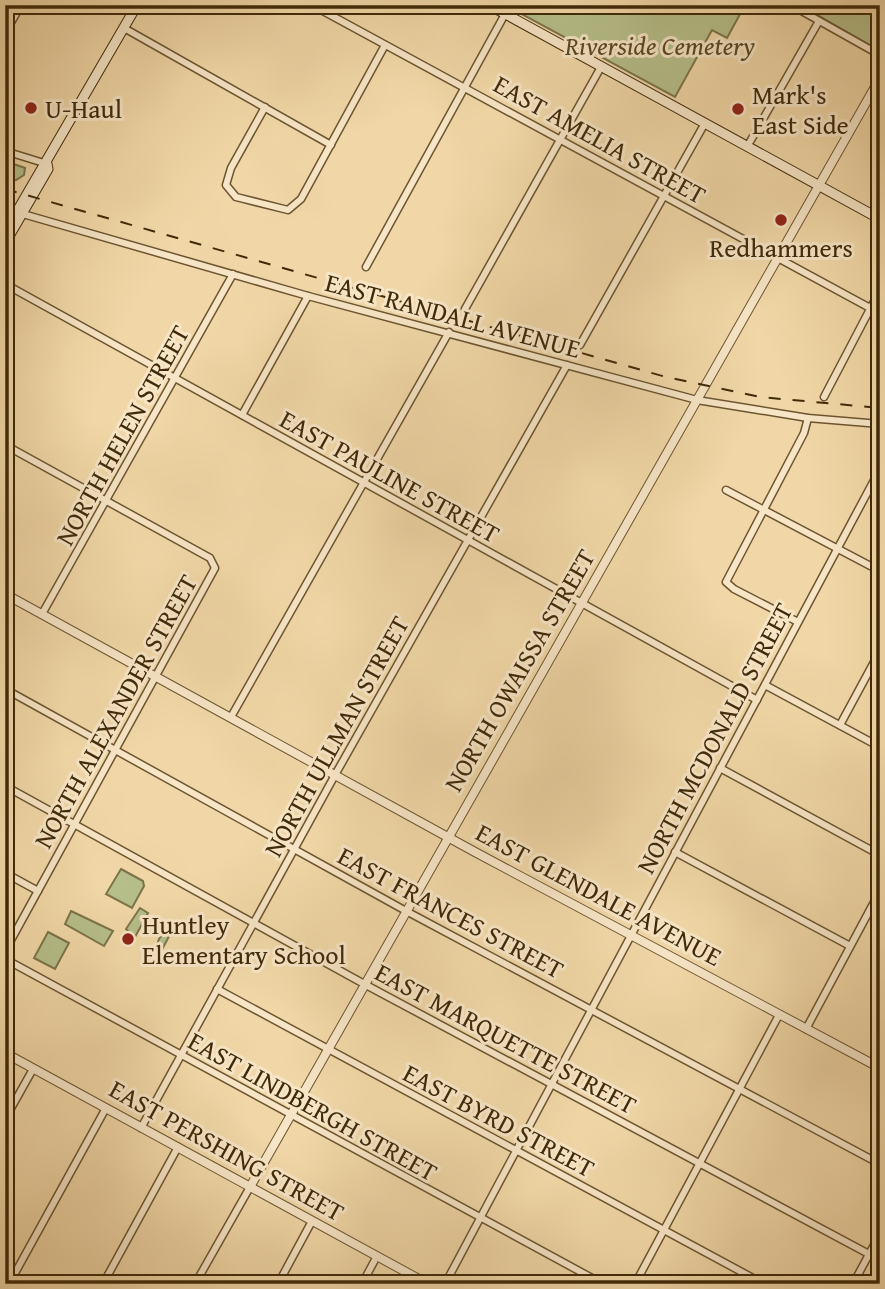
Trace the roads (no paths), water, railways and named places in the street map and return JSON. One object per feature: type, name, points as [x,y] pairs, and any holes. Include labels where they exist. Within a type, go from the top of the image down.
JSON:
[{"type":"main road","points":[[5,232],[137,5]]},
{"type":"main road","points":[[488,5],[880,219]]},
{"type":"main road","points":[[5,243],[48,169],[47,163]]},
{"type":"street","points":[[5,33],[21,5]]},
{"type":"street","name":"EAST AMELIA STREET","points":[[312,5],[870,308]]},
{"type":"street","points":[[791,5],[880,55]]},
{"type":"street","points":[[366,267],[505,14]]},
{"type":"street","points":[[747,146],[819,21]]},
{"type":"street","points":[[124,28],[331,145]]},
{"type":"street","points":[[265,107],[227,177],[226,185],[233,195],[272,208],[293,208],[331,145],[385,45]]},
{"type":"street","points":[[465,309],[601,67]]},
{"type":"street","name":"NORTH OWAISSA STREET","points":[[195,1284],[880,78]]},
{"type":"street","points":[[580,345],[705,124]]},
{"type":"street","points":[[5,151],[47,163]]},
{"type":"street","name":"EAST RANDALL AVENUE","points":[[23,214],[308,296],[697,400],[808,418],[880,424]]},
{"type":"street","name":"NORTH HELEN STREET","points":[[42,614],[233,274]]},
{"type":"street","name":"EAST PAULINE STREET","points":[[5,284],[757,700]]},
{"type":"street","points":[[824,397],[880,290]]},
{"type":"street","points":[[242,415],[308,296]]},
{"type":"street","points":[[232,718],[449,332]]},
{"type":"street","name":"NORTH ULLMAN STREET","points":[[141,1128],[335,775],[568,365]]},
{"type":"street","points":[[798,622],[726,584],[804,433],[808,418]]},
{"type":"street","points":[[5,445],[107,501]]},
{"type":"street","name":"NORTH MCDONALD STREET","points":[[445,1284],[880,469]]},
{"type":"street","points":[[726,491],[880,571]]},
{"type":"street","name":"NORTH ALEXANDER STREET","points":[[5,951],[213,572],[214,563],[107,501]]},
{"type":"street","name":"EAST GLENDALE AVENUE","points":[[5,594],[880,1069]]},
{"type":"street","points":[[840,726],[880,651]]},
{"type":"street","points":[[765,685],[880,747]]},
{"type":"street","name":"EAST FRANCES STREET","points":[[5,690],[407,911],[880,1164]]},
{"type":"street","points":[[720,768],[880,855]]},
{"type":"street","name":"EAST MARQUETTE STREET","points":[[5,786],[366,985],[880,1260]]},
{"type":"street","points":[[675,852],[850,946]]},
{"type":"street","points":[[5,873],[38,891]]},
{"type":"street","points":[[806,1029],[880,891]]},
{"type":"street","name":"EAST LINDBERGH STREET","points":[[5,959],[603,1284]]},
{"type":"street","name":"EAST BYRD STREET","points":[[217,989],[764,1284]]},
{"type":"street","points":[[635,1284],[779,1015]]},
{"type":"street","name":"EAST PERSHING STREET","points":[[5,1054],[428,1284]]},
{"type":"street","points":[[5,1119],[33,1069]]},
{"type":"street","points":[[9,1284],[106,1108]]},
{"type":"street","points":[[103,1284],[178,1147]]},
{"type":"street","points":[[278,1284],[312,1221]]},
{"type":"street","points":[[853,1284],[880,1234]]},
{"type":"street","points":[[362,1284],[377,1256]]},
{"type":"railway","points":[[5,189],[666,377],[760,397],[880,408]]},
{"type":"place","name":"U-Haul","points":[[31,108]]},
{"type":"place","name":"Mark's East Side","points":[[738,109]]},
{"type":"place","name":"Redhammers","points":[[781,220]]},
{"type":"place","name":"Huntley Elementary School","points":[[128,939]]},
{"type":"park label","name":"Riverside Cemetery","points":[[660,45]]}]
